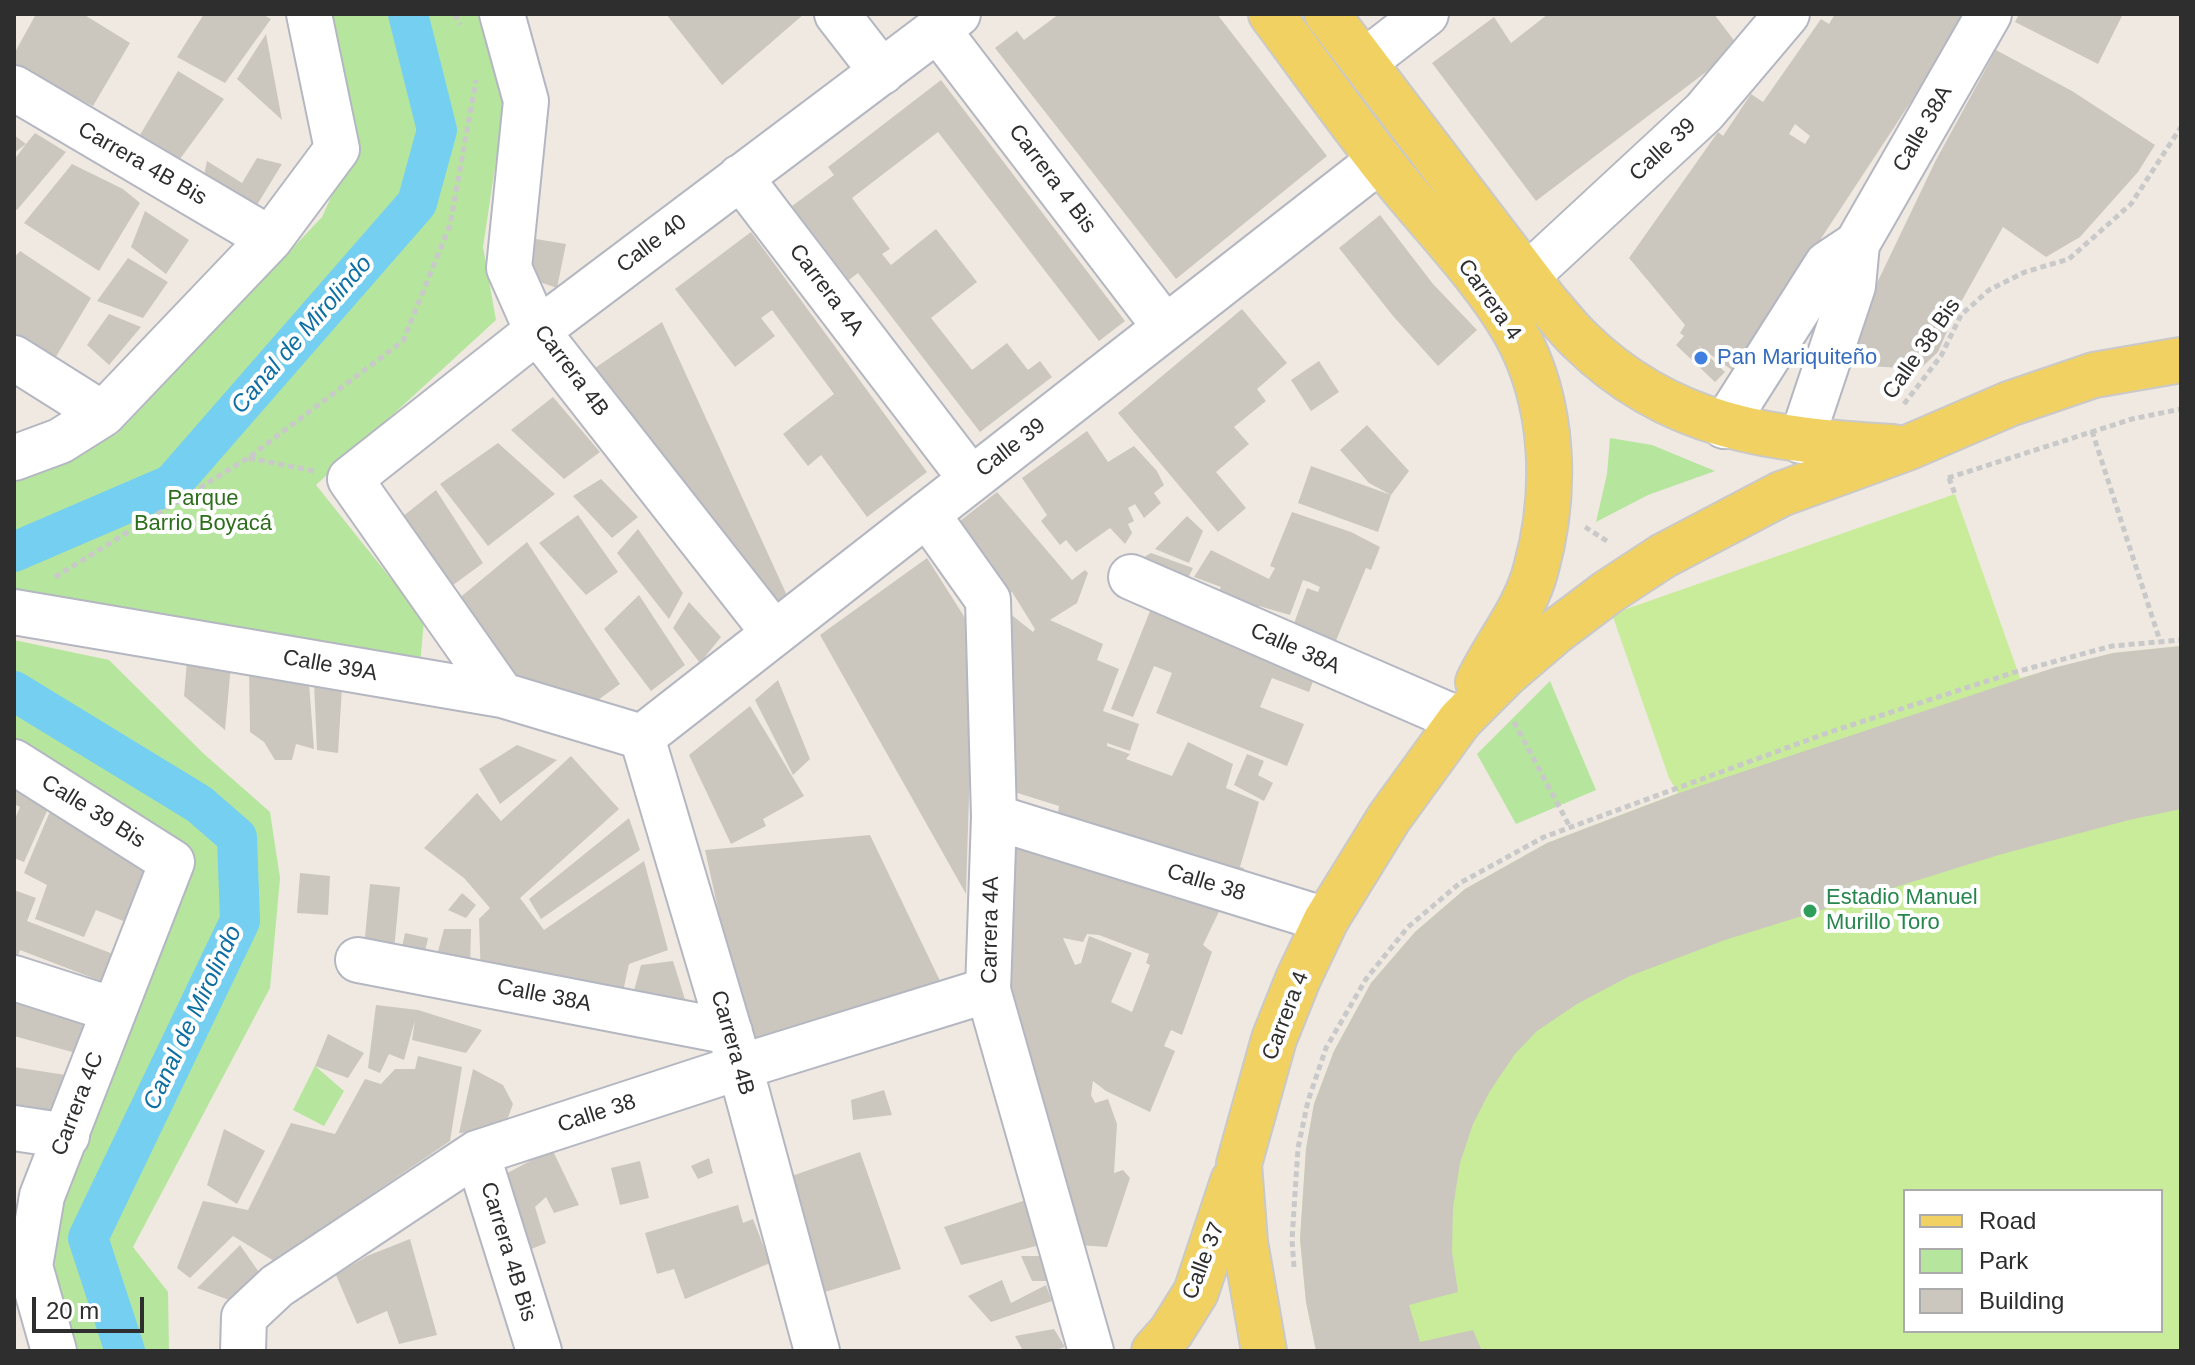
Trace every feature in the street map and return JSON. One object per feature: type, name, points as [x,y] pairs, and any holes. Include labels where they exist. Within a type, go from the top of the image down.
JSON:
[{"type":"main road","name":"Carrera 4","points":[[1271,14],[1380,160],[1496,303],[1516,334],[1533,373],[1548,445],[1550,482],[1547,518],[1536,571],[1515,621],[1485,667],[1460,720]]},
{"type":"main road","name":"Carrera 4","points":[[1327,14],[1547,303],[1580,340],[1624,377],[1673,406],[1724,426],[1801,441],[1889,447]]},
{"type":"main road","name":"Carrera 4","points":[[1264,1351],[1245,1242],[1239,1164],[1274,1039],[1326,920],[1389,818],[1460,720],[1506,674],[1555,632],[1663,556],[1781,494],[1889,447],[2094,375],[2181,360]]},
{"type":"main road","name":"Calle 37","points":[[1154,1351],[1171,1332],[1196,1292],[1239,1164]]},
{"type":"street","points":[[14,458],[60,441],[103,414],[270,239],[337,149],[309,14]]},
{"type":"street","name":"Carrera 4B","points":[[502,14],[526,101],[509,268],[537,331],[774,633]]},
{"type":"street","points":[[837,14],[882,72]]},
{"type":"street","points":[[1364,62],[1426,14]]},
{"type":"street","name":"Calle 39","points":[[1528,275],[1704,112],[1787,14]]},
{"type":"street","name":"Calle 38A","points":[[1801,441],[1853,286],[1857,244],[1989,14]]},
{"type":"street","name":"Calle 40","points":[[350,479],[537,331],[948,22]]},
{"type":"street","name":"Carrera 4 Bis","points":[[948,22],[1165,327]]},
{"type":"street","name":"Carrera 4B Bis","points":[[14,88],[270,239]]},
{"type":"street","name":"Calle 39","points":[[642,737],[1380,160]]},
{"type":"street","name":"Carrera 4A","points":[[740,177],[971,479]]},
{"type":"street","name":"Calle 38A","points":[[1724,426],[1827,264],[1857,244]]},
{"type":"street","points":[[14,358],[103,414]]},
{"type":"street","points":[[350,479],[502,695]]},
{"type":"street","name":"Carrera 4A","points":[[927,514],[988,600],[994,817],[988,990],[1091,1351]]},
{"type":"street","name":"Calle 38A","points":[[1131,577],[1460,720]]},
{"type":"street","name":"Calle 39A","points":[[14,612],[502,695],[642,737]]},
{"type":"street","name":"Carrera 4B","points":[[642,737],[735,1049],[817,1351]]},
{"type":"street","name":"Calle 39 Bis","points":[[14,762],[172,862]]},
{"type":"street","name":"Calle 38","points":[[994,817],[1326,920]]},
{"type":"street","name":"Carrera 4C","points":[[54,1351],[30,1266],[42,1196],[172,862]]},
{"type":"street","name":"Calle 38A","points":[[358,960],[735,1049]]},
{"type":"street","points":[[14,978],[114,1010]]},
{"type":"street","name":"Calle 38","points":[[244,1334],[277,1286],[477,1153],[735,1049],[988,990]]},
{"type":"street","points":[[14,1128],[67,1136]]},
{"type":"street","name":"Carrera 4B Bis","points":[[477,1153],[539,1351]]},
{"type":"path","points":[[455,14],[461,28]]},
{"type":"path","points":[[50,580],[248,458],[403,341],[450,225],[478,69]]},
{"type":"path","name":"Calle 38 Bis","points":[[1889,447],[1961,315],[1989,290],[2025,272],[2069,259],[2131,204],[2181,127]]},
{"type":"path","points":[[1934,483],[2132,419],[2181,409]]},
{"type":"path","points":[[2092,431],[2160,641]]},
{"type":"path","points":[[248,458],[350,479]]},
{"type":"path","points":[[1949,478],[1955,494]]},
{"type":"path","points":[[1295,1279],[1292,1240],[1297,1163],[1308,1101],[1326,1048],[1366,979],[1408,927],[1460,883],[1544,837],[1830,732],[2012,673],[2112,646],[2181,640]]},
{"type":"path","points":[[1509,714],[1570,827]]},
{"type":"green space","name":"Parque Barrio Boyacá","points":[[331,14],[483,14],[506,95],[483,247],[496,320],[316,485],[424,620],[420,665],[14,594],[14,474],[117,434],[322,217],[351,153]]},
{"type":"green space","points":[[1610,438],[1652,445],[1715,471],[1648,495],[1596,522],[1607,474]]},
{"type":"green space","name":"Estadio Manuel Murillo Toro","points":[[1955,494],[2020,678],[2113,653],[2181,646],[2181,1351],[1316,1351],[1306,1302],[1300,1239],[1306,1149],[1314,1104],[1334,1051],[1371,983],[1415,932],[1465,889],[1547,843],[1678,793],[1669,778],[1612,614]]},
{"type":"green space","points":[[14,640],[109,660],[204,754],[270,812],[280,878],[270,988],[133,1247],[168,1292],[169,1351],[78,1351],[55,1278],[54,1219],[191,858],[14,743]]},
{"type":"green space","points":[[1550,681],[1596,790],[1516,824],[1477,754]]},
{"type":"green space","points":[[315,1066],[344,1091],[324,1126],[293,1110]]},
{"type":"building","points":[[36,14],[83,14],[130,43],[93,106],[14,65],[14,54]]},
{"type":"building","points":[[204,14],[262,14],[271,19],[225,83],[177,57]]},
{"type":"building","points":[[666,14],[749,15],[804,14],[722,85]]},
{"type":"building","points":[[1059,14],[1217,14],[1327,156],[1176,279],[995,48],[1017,31],[1024,40]]},
{"type":"building","points":[[1548,14],[1714,14],[1739,47],[1536,201],[1432,63],[1494,17],[1511,43]]},
{"type":"building","points":[[1835,14],[1964,14],[1937,62],[1822,237],[1768,334],[1739,375],[1697,345],[1725,372],[1715,382],[1676,345],[1684,336],[1680,333],[1685,325],[1629,258],[1718,132],[1723,136],[1751,94],[1763,102],[1821,19],[1829,24]],"holes":[[[1795,124],[1810,136],[1805,144],[1789,134]]]},
{"type":"building","points":[[2019,14],[2123,14],[2098,64],[2015,22]]},
{"type":"building","points":[[266,34],[282,120],[237,79]]},
{"type":"building","points":[[1996,50],[2072,91],[2155,145],[2138,172],[2080,237],[2046,257],[2003,227],[1956,311],[1938,352],[1920,369],[1833,364],[1865,308],[1936,160]]},
{"type":"building","points":[[178,71],[224,99],[177,163],[137,140]]},
{"type":"building","points":[[941,80],[1125,321],[1099,341],[938,132],[852,198],[890,249],[882,254],[891,265],[936,229],[977,282],[931,318],[972,370],[1007,343],[1028,370],[1040,361],[1052,377],[980,432],[858,273],[849,280],[792,206],[834,175],[828,167]]},
{"type":"building","points":[[35,133],[66,152],[17,210],[14,208],[14,160]]},
{"type":"building","points":[[14,135],[26,144],[14,153]]},
{"type":"building","points":[[257,158],[282,164],[252,213],[203,180],[207,161],[242,183]]},
{"type":"building","points":[[72,164],[123,189],[140,203],[99,271],[24,223]]},
{"type":"building","points":[[145,211],[189,240],[166,274],[131,247]]},
{"type":"building","points":[[1380,215],[1433,284],[1477,330],[1438,366],[1339,248]]},
{"type":"building","points":[[751,232],[927,472],[867,517],[821,455],[808,466],[783,434],[834,394],[772,310],[761,318],[775,336],[735,367],[675,289]]},
{"type":"building","points":[[530,238],[566,244],[557,288],[531,279]]},
{"type":"building","points":[[20,251],[91,298],[54,360],[14,334],[14,258]]},
{"type":"building","points":[[128,258],[168,282],[143,318],[97,301]]},
{"type":"building","points":[[1242,309],[1287,363],[1257,389],[1266,401],[1234,427],[1249,444],[1216,472],[1246,508],[1218,532],[1118,413]]},
{"type":"building","points":[[109,314],[141,327],[109,365],[87,345]]},
{"type":"building","points":[[662,322],[790,602],[767,607],[592,370]]},
{"type":"building","points":[[1319,361],[1339,392],[1311,411],[1291,380]]},
{"type":"building","points":[[553,397],[600,452],[564,479],[511,430]]},
{"type":"building","points":[[1367,425],[1409,471],[1391,495],[1369,483],[1340,450]]},
{"type":"building","points":[[1087,431],[1108,462],[1134,446],[1157,471],[1164,485],[1154,493],[1161,503],[1144,518],[1135,504],[1128,508],[1134,521],[1128,524],[1132,533],[1125,544],[1110,528],[1076,552],[1066,540],[1060,545],[1041,521],[1047,515],[1022,478]]},
{"type":"building","points":[[498,443],[555,494],[488,546],[440,484]]},
{"type":"building","points":[[1311,466],[1391,495],[1378,532],[1298,503]]},
{"type":"building","points":[[601,479],[638,517],[612,538],[573,496]]},
{"type":"building","points":[[436,490],[483,563],[445,591],[397,521]]},
{"type":"building","points":[[997,492],[1072,580],[1085,570],[1088,573],[1077,603],[1050,620],[1103,644],[1097,660],[1119,669],[1103,711],[1139,724],[1130,751],[1107,743],[1107,746],[1130,754],[1126,759],[1172,776],[1188,742],[1233,764],[1226,788],[1259,802],[1240,867],[1244,868],[1240,880],[1057,819],[1059,806],[1008,790],[1009,613],[1033,632],[1035,629],[1012,592],[999,598],[957,531],[960,521]]},
{"type":"building","points":[[1292,512],[1351,532],[1380,547],[1371,570],[1366,568],[1335,643],[1293,626],[1307,588],[1318,592],[1320,587],[1309,582],[1303,580],[1290,615],[1259,606],[1256,616],[1124,569],[1151,553],[1193,568],[1188,578],[1218,592],[1221,587],[1194,577],[1211,550],[1269,579],[1275,568],[1270,566]]},
{"type":"building","points":[[578,515],[618,572],[586,595],[539,543]]},
{"type":"building","points":[[1187,516],[1203,531],[1189,563],[1155,549]]},
{"type":"building","points":[[638,529],[683,593],[669,619],[617,553]]},
{"type":"building","points":[[527,542],[620,684],[594,703],[519,679],[457,600]]},
{"type":"building","points":[[927,558],[974,632],[966,894],[820,635]]},
{"type":"building","points":[[639,595],[685,665],[651,691],[604,629]]},
{"type":"building","points":[[689,602],[721,637],[700,663],[673,628]]},
{"type":"building","points":[[1152,606],[1319,666],[1309,692],[1272,678],[1260,707],[1304,724],[1287,766],[1156,713],[1172,673],[1154,666],[1133,717],[1111,709]]},
{"type":"building","points":[[2181,646],[2181,809],[2002,854],[1725,940],[1630,976],[1577,1004],[1537,1031],[1515,1054],[1490,1091],[1473,1124],[1460,1163],[1453,1208],[1452,1252],[1458,1292],[1409,1305],[1420,1342],[1473,1330],[1482,1351],[1316,1351],[1306,1302],[1300,1239],[1306,1149],[1314,1104],[1334,1051],[1371,983],[1415,932],[1465,889],[1547,843],[1679,793],[2053,668],[2113,653]]},
{"type":"building","points":[[187,661],[231,665],[225,730],[184,696]]},
{"type":"building","points":[[249,667],[309,683],[314,749],[296,744],[292,760],[275,760],[264,742],[250,732]]},
{"type":"building","points":[[778,680],[810,759],[793,775],[755,700]]},
{"type":"building","points":[[314,683],[342,687],[338,753],[317,750]]},
{"type":"building","points":[[750,706],[804,796],[763,819],[766,826],[731,844],[689,755]]},
{"type":"building","points":[[517,745],[557,760],[500,804],[479,769]]},
{"type":"building","points":[[1247,754],[1264,761],[1258,775],[1273,783],[1264,801],[1234,785]]},
{"type":"building","points":[[571,756],[619,809],[520,898],[544,930],[644,861],[668,950],[629,964],[622,996],[481,982],[479,919],[490,908],[464,878],[424,848],[477,793],[501,821]]},
{"type":"building","points":[[14,772],[56,791],[24,862],[14,858],[14,821],[20,807],[14,804]]},
{"type":"building","points":[[51,809],[154,866],[133,925],[96,910],[84,937],[35,919],[47,885],[24,873]]},
{"type":"building","points":[[629,818],[640,850],[541,919],[529,899]]},
{"type":"building","points":[[870,835],[942,985],[750,1054],[705,850]]},
{"type":"building","points":[[1009,836],[1225,899],[1203,945],[1212,952],[1182,1035],[1171,1030],[1164,1046],[1175,1051],[1150,1112],[1106,1091],[1093,1081],[1091,1095],[1095,1103],[1108,1099],[1117,1124],[1114,1173],[1123,1170],[1130,1178],[1107,1247],[1064,1244],[1007,997]],"holes":[[[1087,934],[1099,935],[1149,954],[1146,963],[1150,965],[1132,1012],[1111,1002],[1132,953],[1089,936],[1081,963],[1075,965],[1063,938],[1083,942]]]},
{"type":"building","points":[[300,873],[330,876],[328,915],[297,913]]},
{"type":"building","points":[[370,884],[400,887],[393,961],[363,958]]},
{"type":"building","points":[[14,890],[36,898],[27,921],[121,957],[111,985],[20,950],[14,966]]},
{"type":"building","points":[[462,893],[476,905],[466,918],[448,910]]},
{"type":"building","points":[[444,929],[471,929],[470,972],[433,970]]},
{"type":"building","points":[[405,933],[428,938],[422,966],[398,966]]},
{"type":"building","points":[[673,961],[688,1009],[633,994],[641,965]]},
{"type":"building","points":[[14,987],[94,1020],[83,1055],[14,1036]]},
{"type":"building","points":[[376,1005],[418,1010],[482,1030],[466,1053],[412,1040],[415,1020],[404,1060],[389,1054],[380,1073],[368,1068]]},
{"type":"building","points":[[328,1034],[364,1053],[348,1078],[315,1066]]},
{"type":"building","points":[[418,1056],[462,1067],[450,1141],[274,1261],[233,1236],[190,1278],[177,1268],[203,1201],[248,1210],[291,1123],[335,1134],[365,1079],[381,1084],[395,1069],[415,1069]]},
{"type":"building","points":[[14,1067],[72,1076],[63,1120],[14,1115]]},
{"type":"building","points":[[473,1069],[503,1085],[513,1104],[503,1131],[459,1133]]},
{"type":"building","points":[[884,1090],[892,1115],[853,1120],[851,1100]]},
{"type":"building","points":[[224,1129],[265,1151],[237,1204],[207,1185]]},
{"type":"building","points":[[552,1149],[579,1205],[554,1213],[546,1197],[535,1207],[546,1243],[522,1253],[502,1176]]},
{"type":"building","points":[[860,1152],[901,1269],[815,1295],[786,1178]]},
{"type":"building","points":[[709,1158],[713,1173],[698,1179],[691,1166]]},
{"type":"building","points":[[640,1161],[649,1198],[620,1205],[611,1168]]},
{"type":"building","points":[[1029,1199],[1048,1243],[961,1265],[944,1227]]},
{"type":"building","points":[[738,1205],[743,1223],[753,1219],[770,1263],[685,1299],[674,1269],[657,1274],[645,1233]]},
{"type":"building","points":[[410,1239],[437,1335],[399,1344],[387,1311],[357,1324],[336,1275],[367,1256]]},
{"type":"building","points":[[240,1245],[270,1288],[229,1300],[197,1288]]},
{"type":"building","points":[[1021,1256],[1048,1256],[1057,1281],[1032,1281]]},
{"type":"building","points":[[1002,1280],[1011,1303],[1046,1285],[1052,1301],[991,1322],[968,1296]]},
{"type":"building","points":[[1054,1329],[1065,1347],[1052,1351],[1023,1351],[1015,1336]]},
{"type":"waterway","name":"Canal de Mirolindo","points":[[14,552],[172,484],[417,203],[437,130],[408,14]]},
{"type":"waterway","name":"Canal de Mirolindo","points":[[14,691],[199,804],[237,837],[240,921],[88,1238],[125,1351]]},
{"type":"place","name":"Pan Mariquiteño","points":[[1701,358]]},
{"type":"place","name":"Estadio Manuel Murillo Toro","points":[[1810,911]]}]
